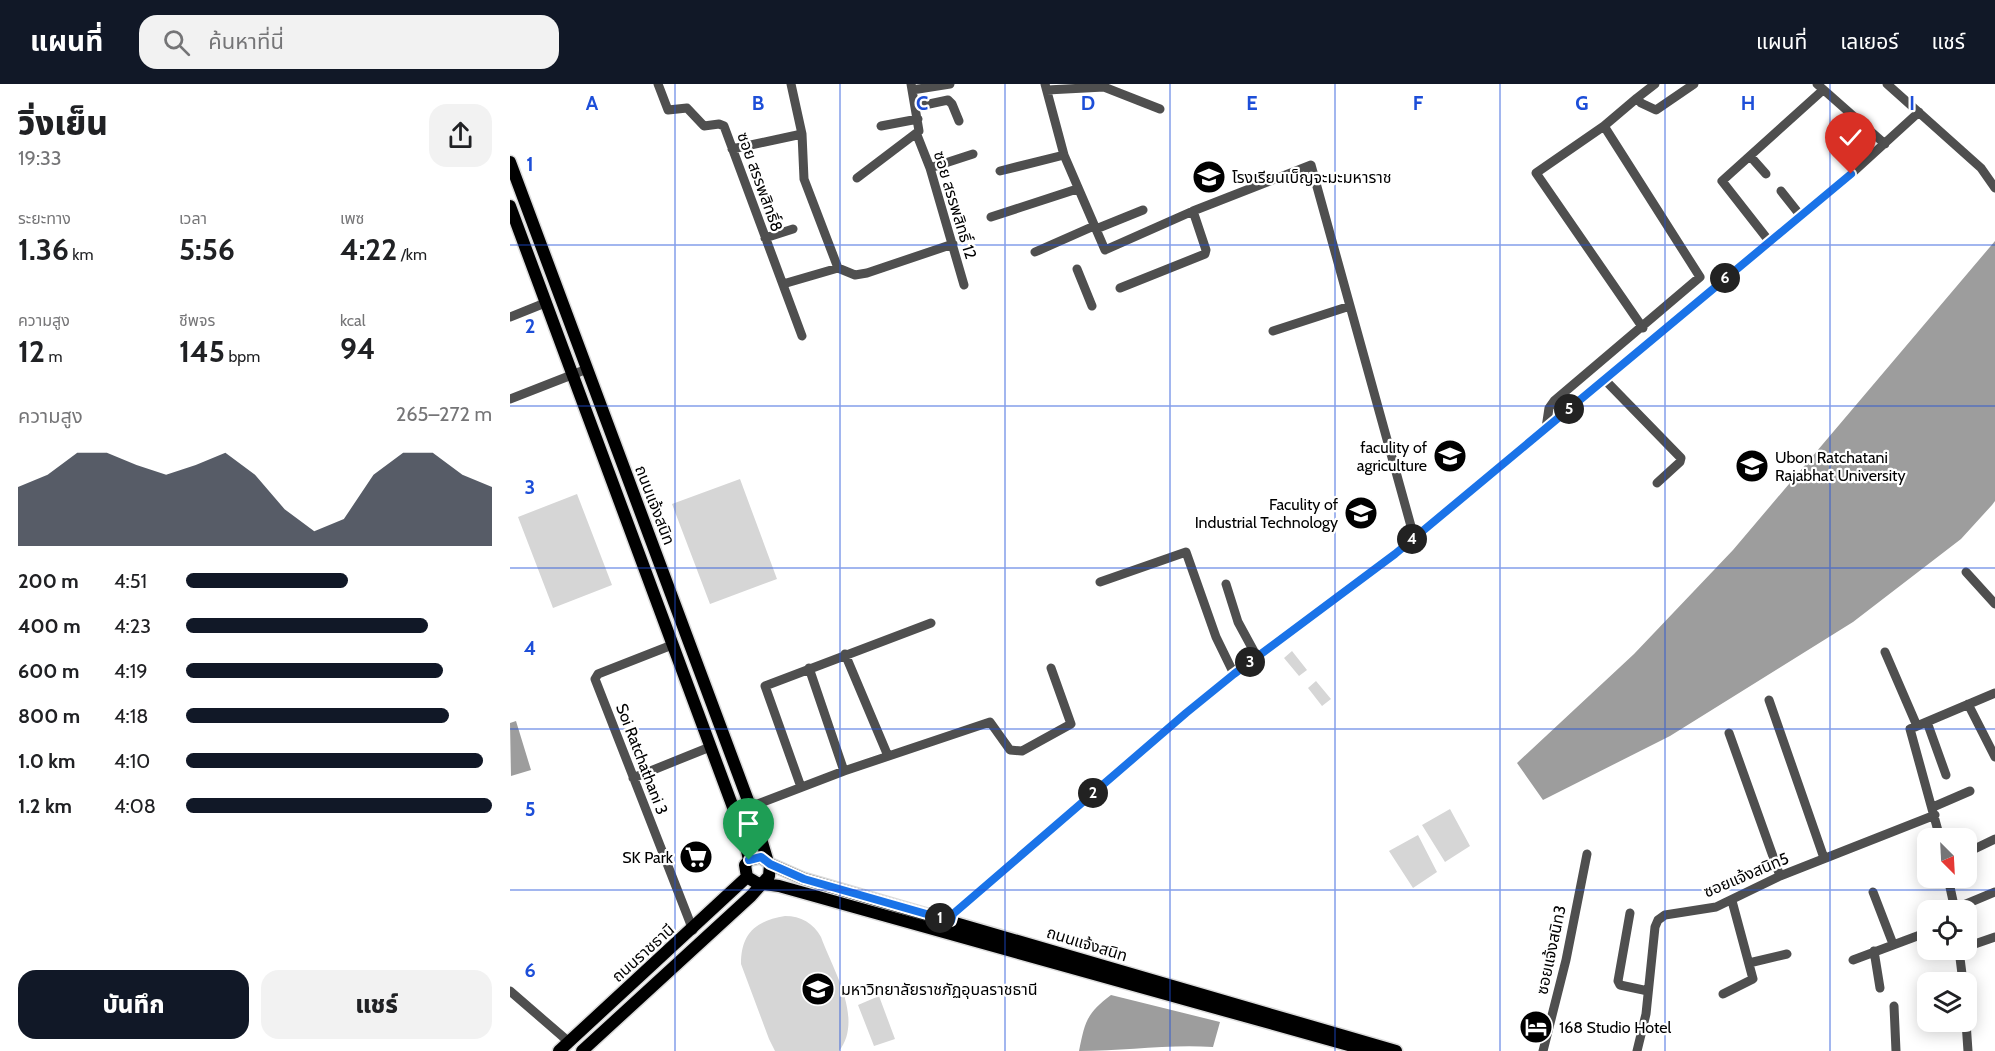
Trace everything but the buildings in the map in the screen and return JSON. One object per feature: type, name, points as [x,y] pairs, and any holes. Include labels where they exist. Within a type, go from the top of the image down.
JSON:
[{"type":"main road","name":"ถนนแจ้งสนิท","points":[[510,162],[750,807],[768,862],[804,879],[1396,1051]]},
{"type":"main road","name":"ถนนแจ้งสนิท","points":[[510,206],[744,837],[749,860]]},
{"type":"main road","points":[[761,857],[768,862],[769,876],[763,882],[757,883],[747,877],[745,865],[749,860],[761,857]]},
{"type":"main road","name":"ถนนราชธานี","points":[[559,1051],[693,930],[747,877]]},
{"type":"main road","name":"ถนนแจ้งสนิท","points":[[763,882],[1370,1051]]},
{"type":"main road","name":"ถนนราชธานี","points":[[582,1051],[763,882]]},
{"type":"main road","points":[[693,930],[701,942]]},
{"type":"street","name":"ซอย สรรพสิทธิ์8","points":[[658,84],[668,110],[687,108],[704,126],[724,126],[801,336]]},
{"type":"street","points":[[791,84],[802,134],[804,179],[838,268]]},
{"type":"street","points":[[912,87],[950,84]]},
{"type":"street","points":[[1643,328],[1536,173],[1604,126],[1655,84]]},
{"type":"street","points":[[1637,98],[1641,103],[1656,110],[1694,84]]},
{"type":"street","points":[[1887,84],[1981,168],[1995,188]]},
{"type":"street","name":"ซอย สรรพสิทธิ์ 12","points":[[857,178],[917,135],[918,119],[912,87]]},
{"type":"street","points":[[1160,108],[1104,87],[1046,87],[1064,155],[1105,250],[1192,211],[1311,165],[1414,537]]},
{"type":"street","points":[[1769,241],[1722,181],[1820,87],[1885,144]]},
{"type":"street","points":[[915,107],[948,100],[959,121]]},
{"type":"street","points":[[951,921],[953,914],[1234,674],[1414,537],[1885,144],[1919,112]]},
{"type":"street","points":[[881,126],[918,119]]},
{"type":"street","points":[[1546,428],[1549,408],[1554,402],[1700,278],[1604,126]]},
{"type":"street","points":[[732,149],[802,134]]},
{"type":"street","name":"ซอย สรรพสิทธิ์ 12","points":[[917,135],[930,168],[964,285]]},
{"type":"street","points":[[930,168],[973,154]]},
{"type":"street","points":[[1000,171],[1064,155]]},
{"type":"street","points":[[1750,156],[1766,174]]},
{"type":"street","points":[[1981,168],[1995,172]]},
{"type":"street","points":[[991,217],[1077,189]]},
{"type":"street","points":[[1781,191],[1800,215]]},
{"type":"street","points":[[1035,252],[1143,210]]},
{"type":"street","points":[[1120,288],[1205,254],[1206,250],[1192,211]]},
{"type":"street","points":[[765,238],[793,230]]},
{"type":"street","points":[[783,284],[838,268],[855,275],[867,273],[952,244]]},
{"type":"street","points":[[1077,269],[1092,306]]},
{"type":"street","points":[[510,317],[545,303]]},
{"type":"street","points":[[1273,331],[1350,306]]},
{"type":"street","points":[[510,399],[586,369]]},
{"type":"street","points":[[1604,379],[1681,458],[1680,462],[1657,483]]},
{"type":"street","points":[[1100,582],[1186,552],[1216,637],[1234,674]]},
{"type":"street","points":[[1966,572],[1995,604]]},
{"type":"street","points":[[1226,584],[1238,622],[1257,657]]},
{"type":"street","points":[[801,787],[765,686],[931,623]]},
{"type":"street","name":"Soi Ratchathani 3","points":[[672,645],[598,674],[595,679],[693,930]]},
{"type":"street","points":[[1885,652],[1918,726],[1947,775]]},
{"type":"street","points":[[845,654],[888,756]]},
{"type":"street","points":[[809,668],[844,771]]},
{"type":"street","points":[[750,807],[844,771],[990,722],[1014,752],[1066,729],[1071,720],[1051,668]]},
{"type":"street","points":[[684,675],[699,669]]},
{"type":"street","points":[[1918,726],[1995,693]]},
{"type":"street","points":[[1769,700],[1824,858]]},
{"type":"street","points":[[1968,704],[1995,757]]},
{"type":"street","points":[[1918,726],[1938,828]]},
{"type":"street","points":[[1729,733],[1780,876]]},
{"type":"street","points":[[633,778],[711,747]]},
{"type":"street","name":"ซอยแจ้งสนิท5","points":[[1637,1051],[1648,991],[1655,927],[1658,920],[1665,915],[1716,907],[1732,901],[1780,876],[1934,811],[1970,791]]},
{"type":"street","points":[[1977,848],[1995,839]]},
{"type":"street","name":"ซอยแจ้งสนิท3","points":[[1543,1051],[1566,960],[1587,854]]},
{"type":"street","points":[[1873,892],[1893,944]]},
{"type":"street","points":[[1977,900],[1995,892]]},
{"type":"street","points":[[1724,994],[1752,982],[1732,901]]},
{"type":"street","points":[[1630,914],[1618,981],[1620,985],[1648,991]]},
{"type":"street","points":[[1853,960],[1917,936]]},
{"type":"street","points":[[1977,943],[1995,937]]},
{"type":"street","points":[[1874,951],[1880,988]]},
{"type":"street","points":[[1749,963],[1787,954]]},
{"type":"street","points":[[510,991],[569,1042]]},
{"type":"street","points":[[1894,1006],[1896,1051]]},
{"type":"street","points":[[1967,1032],[1968,1051]]},
{"type":"shaded area","points":[[1995,241],[1995,501],[1992,505],[1961,539],[1853,622],[1670,736],[1543,800],[1517,763],[1634,654],[1733,550]]},
{"type":"shaded area","points":[[740,479],[777,579],[710,604],[672,504]]},
{"type":"shaded area","points":[[577,494],[612,585],[553,608],[518,517]]},
{"type":"shaded area","points":[[1292,651],[1307,670],[1299,676],[1284,658]]},
{"type":"shaded area","points":[[1316,681],[1331,699],[1322,706],[1308,688]]},
{"type":"shaded area","points":[[516,721],[531,770],[511,776],[510,723]]},
{"type":"shaded area","points":[[1450,809],[1470,846],[1445,862],[1422,825]]},
{"type":"shaded area","points":[[1418,835],[1437,872],[1413,888],[1389,851]]},
{"type":"shaded area","points":[[785,916],[801,919],[814,928],[821,937],[839,979],[844,994],[848,1024],[846,1038],[839,1051],[775,1051],[769,1039],[741,964],[742,954],[747,937],[758,925]]},
{"type":"shaded area","points":[[1111,995],[1220,1022],[1213,1047],[1179,1046],[1079,1051],[1091,1013]]},
{"type":"shaded area","points":[[879,996],[895,1039],[874,1046],[858,1005]]},
{"type":"place","name":"โรงเรียนเบ็ญจะมะมหาราช","points":[[1209,177]]},
{"type":"place","name":"faculity of agriculture","points":[[1450,456]]},
{"type":"place","name":"Ubon Ratchatani Rajabhat University","points":[[1752,466]]},
{"type":"place","name":"Faculity of Industrial Technology","points":[[1361,513]]},
{"type":"place","name":"SK Park","points":[[696,857]]},
{"type":"place","name":"มหาวิทยาลัยราชภัฏอุบลราชธานี","points":[[818,989]]},
{"type":"place","name":"168 Studio Hotel","points":[[1536,1027]]},
{"type":"route","points":[[749,860],[761,857],[767,859],[770,864],[804,879],[951,921],[953,914],[1186,713],[1234,674],[1395,554],[1851,174]]}]
